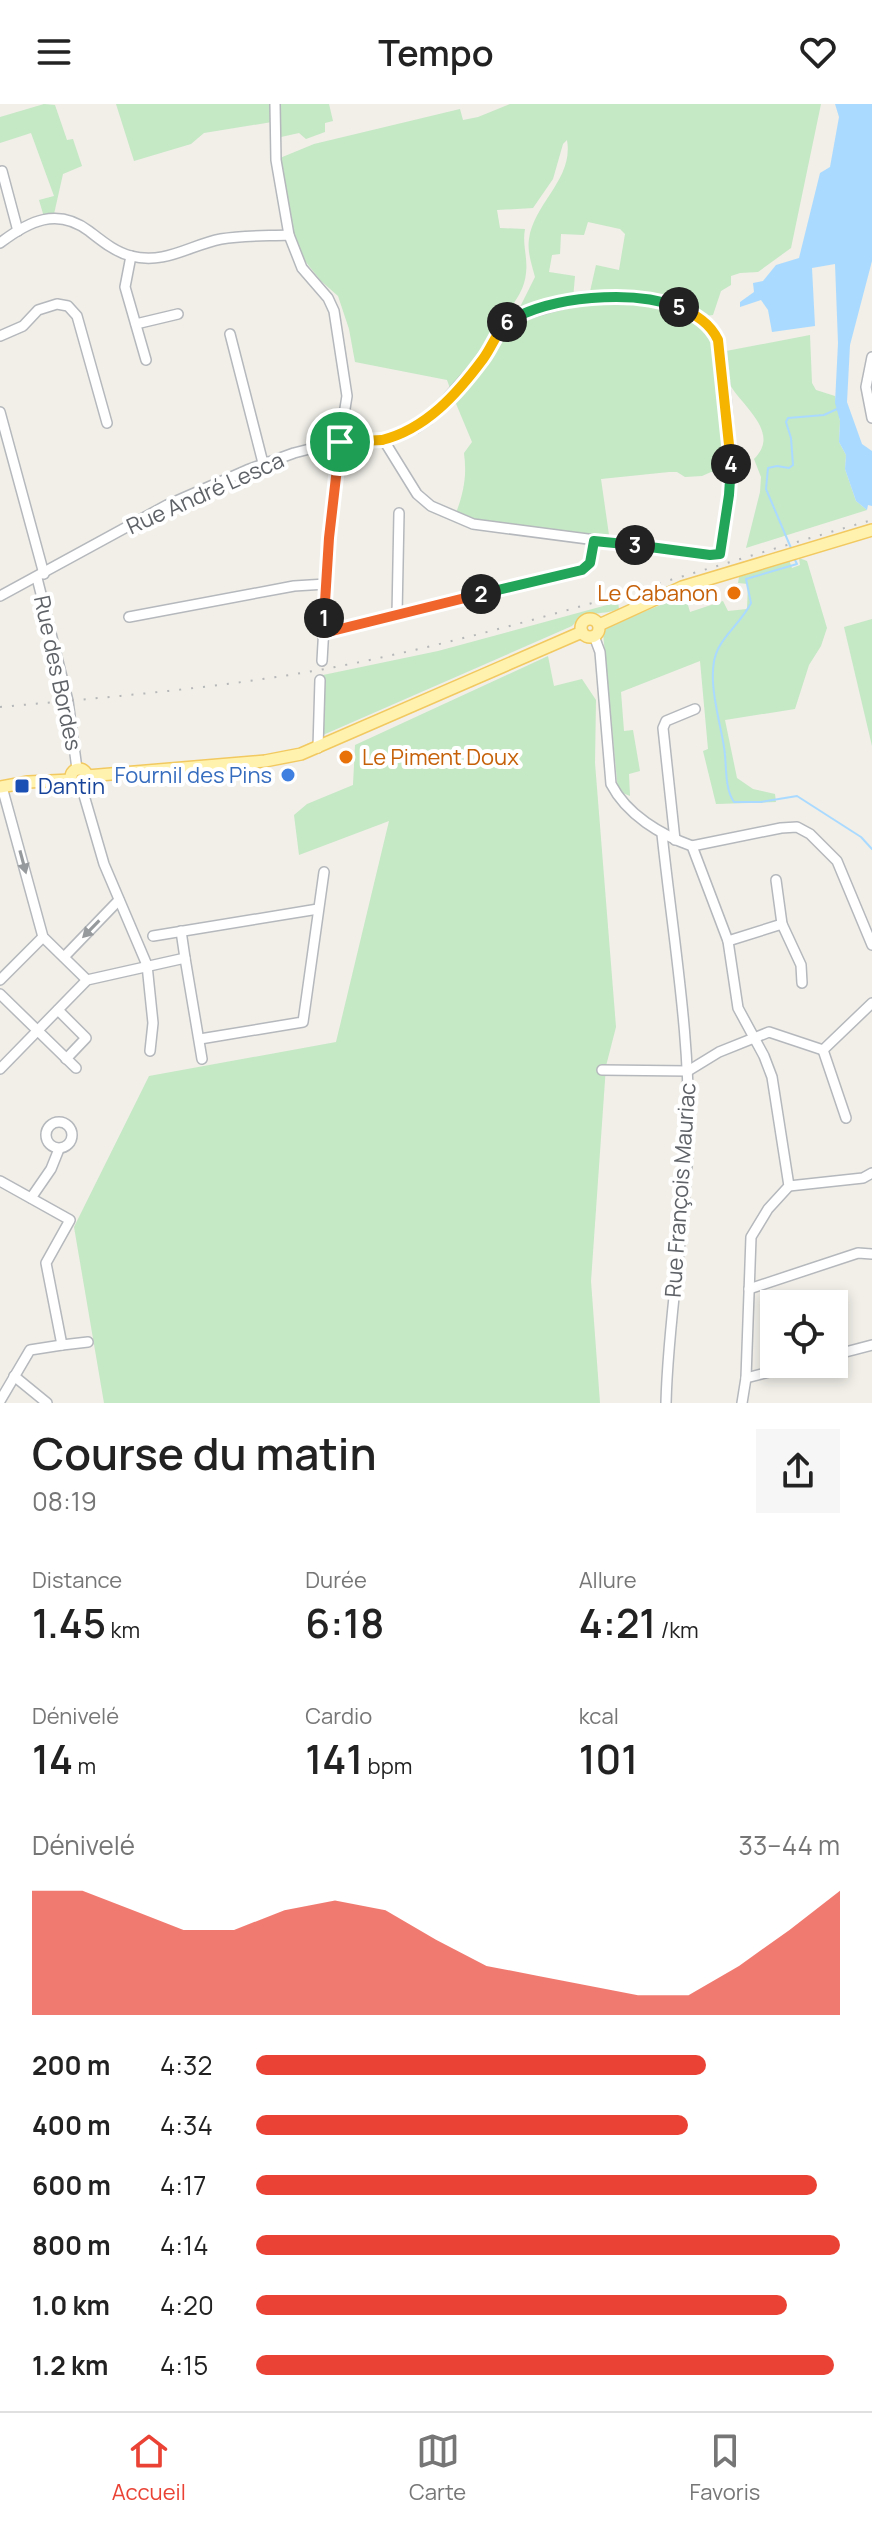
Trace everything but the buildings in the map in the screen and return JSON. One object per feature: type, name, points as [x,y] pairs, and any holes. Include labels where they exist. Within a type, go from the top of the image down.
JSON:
[{"type":"main road","points":[[1,785],[265,761],[318,748],[591,631],[682,587],[872,530]]},
{"type":"street","points":[[275,104],[276,160],[289,235],[302,268],[328,298],[334,311],[347,396],[326,584],[322,661]]},
{"type":"street","points":[[2,171],[18,231]]},
{"type":"street","points":[[0,243],[45,219],[63,217],[131,256],[168,258],[222,239],[289,235]]},
{"type":"street","points":[[131,256],[125,287],[146,360]]},
{"type":"street","name":"Rue André Lesca","points":[[0,596],[167,505],[263,463],[308,449],[340,442],[383,439],[416,428],[428,420],[483,358],[509,320],[587,298],[619,296],[675,306],[708,325],[719,345],[731,472],[720,554],[594,541]]},
{"type":"street","points":[[0,336],[23,326],[42,308],[57,304],[68,306],[77,316],[107,423]]},
{"type":"street","points":[[136,324],[178,314]]},
{"type":"street","points":[[230,334],[263,463]]},
{"type":"street","points":[[872,357],[866,387],[872,418]]},
{"type":"street","name":"Rue des Bordes","points":[[0,412],[68,701],[77,777],[101,856],[147,965],[153,1023],[150,1051]]},
{"type":"street","points":[[324,633],[582,570],[590,563],[594,541],[473,524],[440,511],[417,494],[383,439]]},
{"type":"street","points":[[397,615],[399,513]]},
{"type":"street","points":[[129,617],[294,586],[326,584]]},
{"type":"street","points":[[591,631],[600,652],[611,784],[615,793],[662,834],[692,846],[781,828],[797,827],[810,834],[837,861],[872,945]]},
{"type":"street","points":[[318,748],[320,680]]},
{"type":"street","points":[[675,840],[663,728],[666,721],[695,709]]},
{"type":"street","points":[[1,785],[43,937],[87,980]]},
{"type":"street","name":"Rue François Mauriac","points":[[662,834],[688,1071],[688,1148],[666,1403]]},
{"type":"street","points":[[692,846],[728,941],[738,1008],[772,1077],[789,1186]]},
{"type":"street","points":[[200,1039],[303,1022],[324,872]]},
{"type":"street","points":[[776,880],[782,924],[801,965],[802,983]]},
{"type":"street","points":[[64,957],[119,900]]},
{"type":"street","points":[[153,936],[318,909]]},
{"type":"street","points":[[728,941],[782,924]]},
{"type":"street","points":[[181,931],[202,1059]]},
{"type":"street","points":[[0,980],[43,937]]},
{"type":"street","points":[[0,1069],[87,980],[185,958]]},
{"type":"street","points":[[0,994],[76,1068]]},
{"type":"street","points":[[823,1050],[872,1003]]},
{"type":"street","points":[[58,1010],[86,1038],[66,1059]]},
{"type":"street","points":[[602,1070],[688,1071],[719,1052],[769,1032],[823,1050]]},
{"type":"street","points":[[823,1050],[846,1118]]},
{"type":"street","points":[[31,1198],[51,1169],[59,1149]]},
{"type":"street","points":[[742,1403],[746,1378],[751,1237],[768,1209],[789,1186],[863,1178],[872,1173]]},
{"type":"street","points":[[0,1181],[70,1220],[46,1263],[62,1345]]},
{"type":"street","points":[[749,1289],[858,1253],[872,1254]]},
{"type":"street","points":[[0,1401],[30,1350],[88,1342]]},
{"type":"street","points":[[848,1351],[872,1345]]},
{"type":"street","points":[[746,1378],[760,1374]]},
{"type":"street","points":[[14,1376],[47,1403]]},
{"type":"green space","points":[[44,104],[55,105],[67,140],[73,139],[82,166],[63,174],[54,214],[44,217],[39,200],[54,196],[31,133],[0,143],[0,117]]},
{"type":"green space","points":[[116,104],[272,104],[272,122],[204,133],[191,144],[134,161]]},
{"type":"green space","points":[[280,104],[329,104],[333,121],[325,123],[325,132],[306,139],[299,133],[281,137]]},
{"type":"green space","points":[[510,104],[821,104],[791,248],[758,272],[731,276],[731,285],[721,291],[713,315],[705,316],[684,305],[589,296],[596,265],[619,270],[625,234],[620,229],[588,222],[584,235],[561,234],[560,254],[552,255],[549,272],[575,276],[573,299],[516,315],[535,277],[529,249],[532,226],[565,167],[567,140],[563,144],[553,179],[533,208],[497,210],[500,228],[525,229],[526,267],[522,290],[451,391],[447,380],[355,362],[349,329],[338,296],[301,256],[293,236],[280,158],[314,144],[460,109],[463,120]]},
{"type":"green space","points":[[587,298],[654,300],[699,318],[718,340],[731,472],[685,477],[669,472],[601,479],[610,542],[473,524],[456,513],[464,483],[464,453],[472,442],[452,394],[509,320]]},
{"type":"green space","points":[[810,335],[812,383],[816,390],[835,396],[840,421],[839,442],[846,455],[845,469],[856,501],[867,510],[746,548],[760,492],[761,477],[754,459],[764,440],[758,422],[730,384],[726,351]]},
{"type":"green space","points":[[799,558],[807,561],[827,628],[821,646],[809,665],[795,709],[725,720],[737,778],[753,789],[775,794],[776,802],[716,804],[703,751],[708,749],[700,661],[621,692],[624,731],[633,730],[640,771],[629,774],[630,796],[618,791],[603,633],[609,626],[685,595],[690,612],[723,601],[728,611],[747,609],[748,584],[738,583],[739,577],[789,560],[792,568],[800,565]]},
{"type":"green space","points":[[618,602],[619,609],[584,617],[572,626],[323,735],[323,675],[438,651]]},
{"type":"green space","points":[[872,619],[872,746],[844,627]]},
{"type":"green space","points":[[548,656],[554,686],[582,679],[596,700],[595,763],[616,1027],[606,1066],[591,1281],[600,1403],[104,1403],[74,1227],[149,1076],[336,1042],[389,821],[299,855],[294,815],[307,804],[353,785],[355,745]]},
{"type":"water","points":[[835,104],[872,104],[872,261],[850,345],[847,402],[862,444],[872,451],[872,506],[868,505],[867,510],[856,501],[845,469],[846,455],[839,442],[840,421],[835,403],[838,343],[835,264],[812,268],[815,326],[772,332],[768,310],[761,300],[740,307],[740,302],[754,292],[753,283],[763,281],[776,265],[799,258],[820,173],[830,167],[839,117]]},
{"type":"waterway","points":[[791,548],[766,489],[768,468],[789,468],[793,465],[786,422],[788,418],[824,415],[837,409]]},
{"type":"waterway","points":[[794,558],[797,564],[746,579],[751,603],[721,643],[714,660],[713,684],[729,790],[734,802],[761,802],[797,796],[861,837],[872,849]]},
{"type":"railway","points":[[0,707],[248,681],[398,654],[535,619],[872,520]]},
{"type":"place","name":"Le Cabanon","points":[[734,593]]},
{"type":"place","name":"Le Piment Doux","points":[[346,757]]},
{"type":"place","name":"Fournil des Pins","points":[[288,775]]},
{"type":"place","name":"Dantin","points":[[22,786]]},
{"type":"route","points":[[619,296],[654,300],[693,314],[711,327],[719,345],[731,460],[722,550],[720,554],[710,555],[594,541],[590,563],[582,570],[324,633],[329,538],[340,442],[391,437],[428,420],[483,358],[509,320],[587,298],[619,296]]}]
